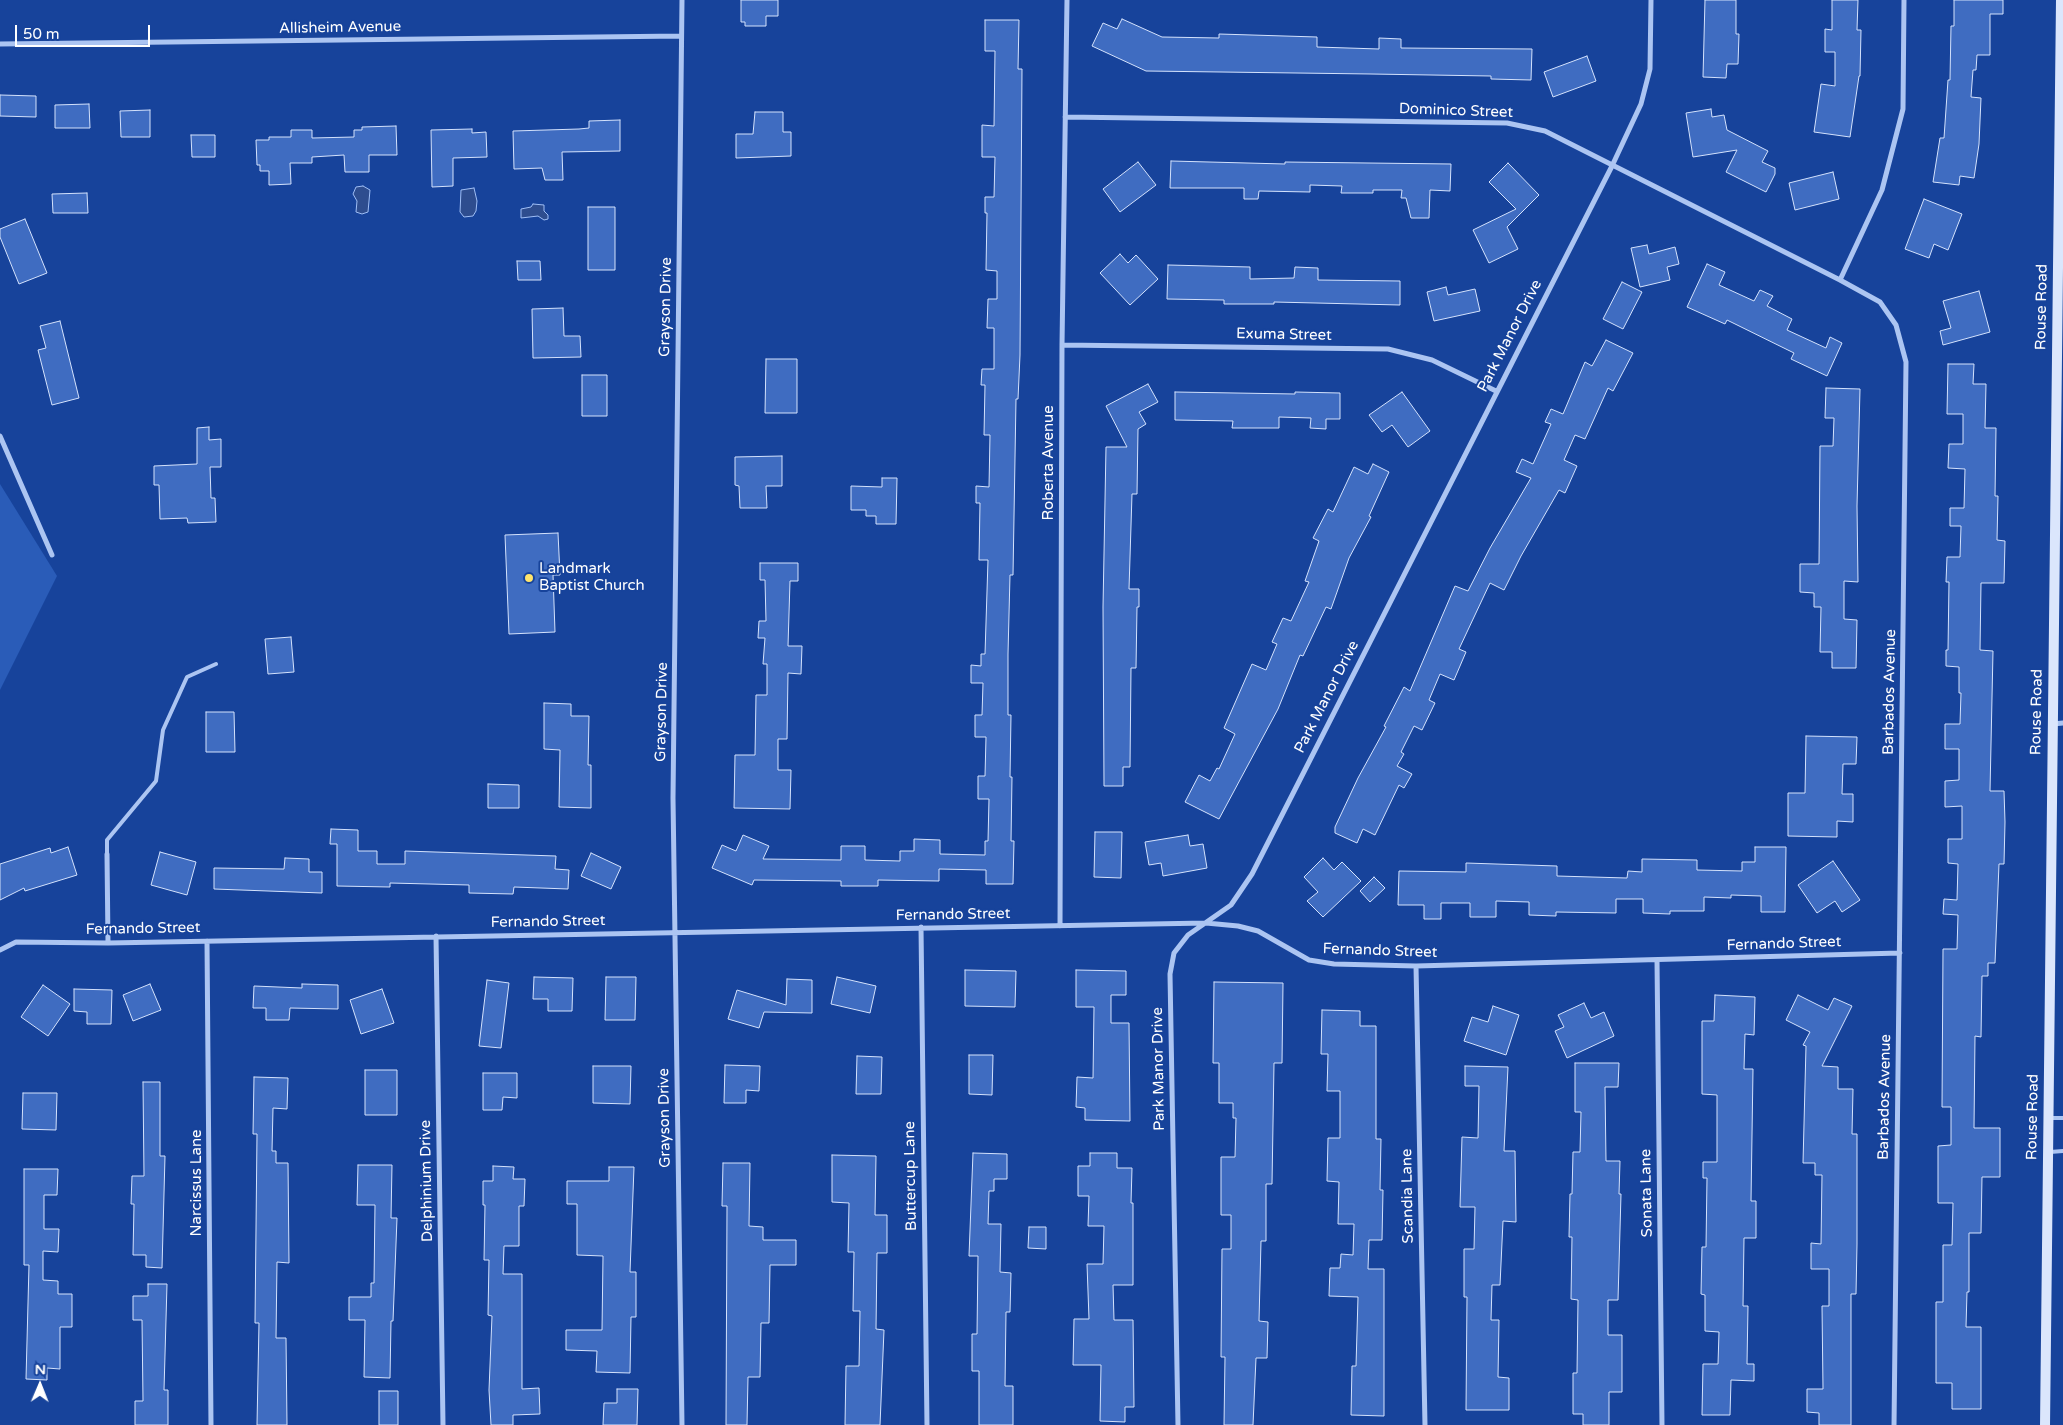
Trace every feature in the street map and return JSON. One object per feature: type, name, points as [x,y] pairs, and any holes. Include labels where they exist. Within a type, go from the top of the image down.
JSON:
[{"type":"street","name":"Grayson Drive","points":[[682,0],[674,778],[682,1425]]},
{"type":"street","name":"Roberta Avenue","points":[[1060,926],[1062,345],[1067,0]]},
{"type":"street","name":"Park Manor Drive","points":[[1178,1425],[1170,974],[1174,953],[1188,935],[1231,905],[1252,874],[1612,166],[1641,104],[1650,69],[1651,0]]},
{"type":"street","points":[[1840,280],[1882,190],[1903,109],[1904,0]]},
{"type":"street","name":"Rouse Road","points":[[2045,1425],[2048,1118],[2058,724],[2061,0]]},
{"type":"street","name":"Allisheim Avenue","points":[[0,44],[681,36]]},
{"type":"street","name":"Dominico Street","points":[[1065,117],[1507,123],[1545,131],[1840,280]]},
{"type":"street","name":"Barbados Avenue","points":[[1840,280],[1880,302],[1896,325],[1906,362],[1894,1425]]},
{"type":"street","name":"Exuma Street","points":[[1062,345],[1388,349],[1432,360],[1496,391]]},
{"type":"street","points":[[0,436],[52,555]]},
{"type":"street","points":[[107,854],[108,943]]},
{"type":"street","name":"Fernando Street","points":[[0,950],[16,942],[108,943],[1206,923],[1238,926],[1258,932],[1309,960],[1334,964],[1416,966],[1900,953]]},
{"type":"street","name":"Buttercup Lane","points":[[921,927],[928,1425]]},
{"type":"street","name":"Delphinium Drive","points":[[436,936],[443,1425]]},
{"type":"street","name":"Narcissus Lane","points":[[207,941],[211,1425]]},
{"type":"street","name":"Sonata Lane","points":[[1657,960],[1662,1425]]},
{"type":"street","name":"Scandia Lane","points":[[1416,966],[1425,1425]]},
{"type":"lane","points":[[107,854],[107,840],[156,781],[163,730],[187,677],[216,664]]},
{"type":"lane","points":[[2048,1118],[2063,1118]]},
{"type":"lane","points":[[2048,1152],[2063,1151]]},
{"type":"shaded area","points":[[363,186],[370,190],[368,212],[362,214],[356,212],[357,201],[353,194],[356,187]]},
{"type":"shaded area","points":[[474,188],[477,201],[476,211],[473,216],[464,217],[460,212],[461,190]]},
{"type":"shaded area","points":[[533,204],[544,205],[544,211],[548,215],[548,219],[544,220],[538,216],[521,218],[521,209],[531,207]]},
{"type":"shaded area","points":[[0,484],[57,576],[0,690]]},
{"type":"building","points":[[741,0],[778,0],[778,16],[766,16],[766,26],[745,26],[745,22],[741,22]]},
{"type":"building","points":[[1705,0],[1736,0],[1736,34],[1739,34],[1738,64],[1727,64],[1726,78],[1703,77]]},
{"type":"building","points":[[1832,0],[1858,0],[1857,30],[1861,30],[1860,76],[1850,137],[1814,132],[1821,84],[1835,86],[1835,52],[1825,52],[1825,29],[1832,30]]},
{"type":"building","points":[[1954,0],[2003,0],[2003,14],[1990,14],[1990,55],[1977,55],[1976,70],[1973,70],[1971,97],[1981,98],[1979,144],[1974,178],[1960,176],[1959,185],[1933,182],[1940,138],[1944,138],[1948,80],[1950,80],[1951,26],[1954,26]]},
{"type":"building","points":[[1122,19],[1162,37],[1219,38],[1219,34],[1317,37],[1317,47],[1379,49],[1379,38],[1401,39],[1401,48],[1532,49],[1531,80],[1491,79],[1491,76],[1146,71],[1092,46],[1103,23],[1117,29]]},
{"type":"building","points":[[985,20],[1019,20],[1018,69],[1022,69],[1020,355],[1018,399],[1016,399],[1013,575],[1010,575],[1008,654],[1008,715],[1011,715],[1010,777],[1012,777],[1011,841],[1014,841],[1013,884],[986,884],[986,870],[939,869],[939,881],[878,880],[878,886],[841,886],[841,881],[754,880],[752,885],[712,868],[722,845],[736,851],[743,835],[769,846],[763,859],[841,860],[841,846],[865,846],[865,860],[900,861],[900,851],[914,851],[914,839],[940,840],[940,854],[985,855],[985,841],[988,841],[989,799],[978,799],[978,776],[985,776],[986,737],[975,737],[975,715],[982,715],[983,683],[971,683],[971,665],[981,666],[981,654],[985,654],[988,560],[979,560],[980,503],[976,503],[976,486],[989,487],[990,435],[984,435],[985,385],[981,385],[982,369],[994,369],[994,328],[987,328],[988,299],[997,299],[997,271],[986,270],[987,213],[985,213],[985,197],[994,197],[995,157],[982,157],[982,125],[994,126],[995,51],[985,51]]},
{"type":"building","points":[[1587,56],[1596,81],[1553,97],[1544,72]]},
{"type":"building","points":[[0,95],[36,96],[36,117],[0,116]]},
{"type":"building","points":[[89,104],[90,128],[55,128],[55,105]]},
{"type":"building","points":[[1711,109],[1712,117],[1724,115],[1727,130],[1768,151],[1762,162],[1775,168],[1775,174],[1766,192],[1726,172],[1737,150],[1693,157],[1686,113]]},
{"type":"building","points":[[150,110],[150,137],[121,137],[120,111]]},
{"type":"building","points":[[755,112],[783,112],[783,132],[791,132],[791,156],[736,158],[736,134],[753,134]]},
{"type":"building","points":[[620,120],[620,151],[562,152],[563,180],[545,180],[542,168],[514,169],[513,131],[589,128],[589,121]]},
{"type":"building","points":[[396,126],[397,155],[369,155],[369,172],[345,172],[344,155],[312,157],[312,163],[290,163],[291,184],[269,185],[269,171],[260,171],[260,165],[257,165],[256,140],[269,140],[269,137],[291,137],[291,130],[312,130],[312,138],[354,137],[354,130],[362,130],[362,127]]},
{"type":"building","points":[[472,129],[472,133],[486,132],[487,157],[453,158],[453,186],[432,187],[431,130]]},
{"type":"building","points":[[191,135],[215,135],[215,157],[192,157]]},
{"type":"building","points":[[1171,161],[1285,164],[1285,162],[1451,164],[1450,191],[1430,190],[1429,218],[1411,218],[1406,198],[1401,198],[1402,190],[1373,190],[1373,193],[1341,193],[1342,186],[1310,185],[1310,192],[1259,191],[1258,199],[1244,199],[1244,188],[1170,188]]},
{"type":"building","points":[[1138,162],[1156,185],[1120,212],[1103,189]]},
{"type":"building","points":[[1508,163],[1539,195],[1507,227],[1518,249],[1489,263],[1473,230],[1516,209],[1489,182]]},
{"type":"building","points":[[1833,172],[1839,199],[1795,210],[1789,183]]},
{"type":"building","points":[[87,193],[88,213],[53,213],[52,194]]},
{"type":"building","points":[[1924,199],[1962,214],[1948,250],[1934,244],[1929,258],[1905,249]]},
{"type":"building","points":[[588,207],[615,207],[615,270],[588,270]]},
{"type":"building","points":[[25,219],[47,273],[19,284],[0,237],[0,229]]},
{"type":"building","points":[[1647,245],[1649,254],[1675,247],[1679,264],[1667,267],[1670,280],[1640,287],[1631,248]]},
{"type":"building","points":[[1120,254],[1128,263],[1136,255],[1158,279],[1130,305],[1100,273]]},
{"type":"building","points":[[517,261],[540,261],[541,280],[518,280]]},
{"type":"building","points":[[1707,264],[1725,272],[1719,285],[1754,301],[1760,290],[1773,296],[1767,306],[1792,319],[1787,330],[1826,348],[1830,337],[1842,343],[1827,376],[1791,359],[1794,353],[1727,320],[1725,324],[1687,307]]},
{"type":"building","points":[[1168,265],[1250,267],[1250,279],[1294,278],[1295,267],[1318,268],[1318,280],[1400,281],[1400,305],[1274,302],[1274,304],[1224,304],[1224,300],[1167,299]]},
{"type":"building","points":[[1622,282],[1642,292],[1623,329],[1603,319]]},
{"type":"building","points":[[1446,287],[1448,295],[1475,289],[1480,311],[1434,321],[1427,292]]},
{"type":"building","points":[[1979,291],[1990,332],[1943,345],[1940,331],[1951,328],[1943,301]]},
{"type":"building","points":[[563,308],[564,336],[580,336],[581,357],[533,358],[532,309]]},
{"type":"building","points":[[60,321],[79,398],[52,405],[38,350],[46,348],[40,326]]},
{"type":"building","points":[[1606,340],[1633,353],[1613,391],[1608,388],[1585,439],[1575,435],[1564,460],[1577,466],[1565,493],[1559,490],[1504,590],[1490,583],[1459,649],[1466,652],[1454,680],[1440,674],[1429,700],[1435,703],[1422,730],[1414,726],[1401,752],[1404,754],[1397,766],[1412,774],[1404,788],[1399,785],[1375,835],[1363,829],[1357,843],[1335,833],[1335,827],[1358,778],[1386,727],[1384,726],[1404,687],[1410,691],[1455,586],[1468,591],[1490,548],[1531,478],[1516,472],[1522,459],[1533,464],[1551,424],[1545,422],[1551,409],[1563,414],[1585,362],[1592,366]]},
{"type":"building","points":[[766,359],[797,359],[797,413],[765,413]]},
{"type":"building","points":[[1948,364],[1974,364],[1973,384],[1986,384],[1985,428],[1996,428],[1995,496],[1998,496],[1997,540],[2005,541],[2004,583],[1981,583],[1980,650],[1993,651],[1990,791],[2004,791],[2005,822],[2004,864],[1999,864],[1995,963],[1988,963],[1988,976],[1982,976],[1981,1037],[1975,1036],[1974,1128],[2000,1128],[2000,1177],[1982,1177],[1981,1233],[1969,1233],[1969,1292],[1967,1292],[1966,1327],[1981,1327],[1981,1409],[1952,1409],[1952,1383],[1936,1383],[1936,1302],[1943,1302],[1943,1245],[1952,1245],[1953,1203],[1938,1203],[1938,1146],[1951,1145],[1951,1107],[1942,1107],[1943,949],[1957,949],[1958,915],[1943,914],[1944,899],[1957,900],[1958,864],[1948,863],[1948,839],[1962,839],[1962,806],[1945,807],[1945,781],[1959,780],[1959,749],[1945,749],[1945,724],[1960,724],[1961,693],[1959,693],[1959,667],[1946,666],[1949,582],[1946,582],[1947,557],[1960,557],[1961,526],[1950,526],[1950,508],[1964,508],[1965,469],[1948,468],[1949,444],[1963,444],[1963,414],[1947,414]]},
{"type":"building","points":[[582,375],[607,375],[607,416],[582,416]]},
{"type":"building","points":[[1148,384],[1158,402],[1139,412],[1146,424],[1138,429],[1137,494],[1132,494],[1129,589],[1139,589],[1139,607],[1137,607],[1136,668],[1131,668],[1130,767],[1123,767],[1123,786],[1104,786],[1103,607],[1106,447],[1127,447],[1106,406]]},
{"type":"building","points":[[1826,388],[1860,389],[1857,506],[1858,582],[1844,581],[1844,619],[1857,620],[1856,668],[1832,668],[1832,652],[1820,652],[1821,607],[1814,607],[1814,593],[1800,592],[1800,564],[1819,564],[1820,446],[1833,446],[1834,418],[1825,418]]},
{"type":"building","points":[[1175,392],[1340,393],[1340,419],[1326,419],[1326,429],[1310,428],[1311,418],[1279,417],[1279,428],[1232,428],[1233,421],[1175,420]]},
{"type":"building","points":[[1402,392],[1430,431],[1408,447],[1392,425],[1382,432],[1369,415]]},
{"type":"building","points":[[209,427],[209,440],[221,439],[221,467],[210,467],[211,498],[215,498],[216,522],[188,523],[187,518],[160,519],[159,485],[154,485],[154,466],[197,464],[197,428]]},
{"type":"building","points":[[782,456],[782,486],[766,486],[767,508],[740,508],[739,486],[735,485],[735,457]]},
{"type":"building","points":[[1373,464],[1389,472],[1369,516],[1371,517],[1349,558],[1331,609],[1326,607],[1303,656],[1300,655],[1278,709],[1219,819],[1185,802],[1199,775],[1210,781],[1217,768],[1219,769],[1235,734],[1224,728],[1252,664],[1266,670],[1277,644],[1272,642],[1283,618],[1291,621],[1309,582],[1305,581],[1319,541],[1313,538],[1328,509],[1333,512],[1354,467],[1368,474]]},
{"type":"building","points":[[882,478],[897,478],[896,524],[876,524],[876,516],[866,516],[866,510],[851,510],[851,486],[882,487]]},
{"type":"building","points":[[558,533],[560,575],[553,575],[555,632],[509,634],[505,535]]},
{"type":"building","points":[[760,563],[798,563],[798,581],[790,581],[788,646],[802,646],[801,674],[788,673],[787,739],[778,739],[778,770],[791,770],[790,809],[734,808],[735,755],[755,755],[756,695],[767,695],[767,664],[763,664],[765,638],[758,638],[759,621],[766,621],[765,580],[760,580]]},
{"type":"building","points":[[291,637],[294,672],[268,674],[265,639]]},
{"type":"building","points":[[544,703],[571,704],[571,716],[589,716],[588,765],[591,765],[591,808],[559,807],[560,750],[544,749]]},
{"type":"building","points":[[206,712],[234,712],[235,752],[206,752]]},
{"type":"building","points":[[1806,736],[1857,737],[1856,764],[1843,764],[1842,794],[1853,794],[1853,822],[1837,821],[1837,837],[1788,836],[1788,793],[1805,793]]},
{"type":"building","points":[[488,784],[519,785],[519,808],[488,808]]},
{"type":"building","points":[[331,829],[358,830],[358,851],[377,851],[377,864],[405,864],[405,851],[556,856],[555,869],[569,870],[568,889],[514,887],[513,894],[469,893],[469,885],[390,883],[390,887],[337,886],[337,844],[330,844]]},
{"type":"building","points":[[1095,832],[1122,832],[1121,878],[1094,877]]},
{"type":"building","points":[[1188,835],[1190,846],[1203,844],[1207,868],[1163,876],[1161,863],[1149,865],[1145,842]]},
{"type":"building","points":[[68,847],[77,875],[25,891],[24,888],[0,900],[0,864],[50,848],[51,853]]},
{"type":"building","points":[[1755,847],[1786,847],[1785,912],[1761,912],[1761,896],[1731,895],[1731,898],[1704,897],[1704,911],[1670,911],[1670,914],[1643,913],[1643,899],[1616,899],[1616,913],[1556,912],[1556,916],[1529,915],[1529,902],[1496,901],[1496,917],[1470,917],[1470,903],[1441,903],[1441,919],[1424,919],[1424,905],[1398,905],[1399,871],[1466,872],[1466,863],[1557,866],[1557,876],[1627,878],[1628,871],[1642,872],[1642,859],[1697,860],[1697,870],[1742,871],[1742,862],[1755,862]]},
{"type":"building","points":[[160,852],[196,862],[187,895],[151,885]]},
{"type":"building","points":[[591,853],[621,867],[611,889],[581,876]]},
{"type":"building","points":[[285,858],[309,859],[309,872],[322,872],[322,893],[214,889],[214,868],[284,869]]},
{"type":"building","points":[[1323,858],[1334,870],[1342,862],[1361,881],[1323,917],[1307,901],[1318,892],[1304,877]]},
{"type":"building","points":[[1833,861],[1860,900],[1842,912],[1835,901],[1817,913],[1798,885]]},
{"type":"building","points":[[1374,877],[1385,888],[1370,902],[1360,891]]},
{"type":"building","points":[[965,970],[1016,971],[1015,1007],[965,1006]]},
{"type":"building","points":[[1076,970],[1126,971],[1126,995],[1111,995],[1111,1023],[1129,1023],[1130,1121],[1085,1120],[1085,1108],[1076,1107],[1077,1077],[1093,1078],[1094,1007],[1076,1007]]},
{"type":"building","points":[[534,977],[573,978],[572,1011],[548,1011],[548,999],[533,999]]},
{"type":"building","points":[[606,977],[636,977],[635,1020],[605,1020]]},
{"type":"building","points":[[837,977],[876,986],[870,1013],[831,1004]]},
{"type":"building","points":[[787,979],[812,980],[812,1013],[764,1012],[759,1028],[728,1019],[737,990],[786,1005]]},
{"type":"building","points":[[487,980],[509,983],[501,1048],[479,1046]]},
{"type":"building","points":[[1214,982],[1283,983],[1282,1063],[1274,1063],[1272,1184],[1266,1184],[1266,1241],[1261,1241],[1259,1321],[1268,1322],[1267,1358],[1256,1358],[1253,1425],[1224,1425],[1225,1357],[1221,1357],[1222,1249],[1231,1249],[1231,1215],[1221,1215],[1221,1157],[1235,1157],[1236,1118],[1233,1118],[1233,1103],[1219,1103],[1219,1063],[1213,1063]]},
{"type":"building","points":[[150,984],[161,1010],[133,1021],[123,995]]},
{"type":"building","points":[[302,984],[338,985],[338,1009],[290,1008],[289,1020],[266,1020],[266,1008],[253,1008],[254,986],[302,988]]},
{"type":"building","points":[[43,985],[70,1004],[48,1036],[21,1017]]},
{"type":"building","points":[[74,989],[112,990],[111,1024],[87,1024],[87,1012],[74,1011]]},
{"type":"building","points":[[382,989],[394,1023],[361,1034],[350,1000]]},
{"type":"building","points":[[1715,995],[1755,997],[1754,1035],[1745,1034],[1744,1069],[1753,1069],[1751,1201],[1756,1201],[1756,1238],[1744,1238],[1743,1306],[1748,1306],[1747,1364],[1754,1364],[1754,1381],[1731,1380],[1730,1415],[1702,1415],[1703,1364],[1718,1364],[1719,1332],[1705,1331],[1705,1295],[1701,1294],[1702,1247],[1706,1247],[1707,1178],[1703,1178],[1703,1162],[1717,1162],[1717,1095],[1702,1094],[1702,1021],[1714,1021]]},
{"type":"building","points":[[1798,995],[1828,1010],[1834,998],[1852,1006],[1822,1066],[1838,1067],[1838,1089],[1853,1089],[1852,1134],[1857,1134],[1856,1294],[1851,1294],[1851,1425],[1819,1425],[1819,1413],[1807,1412],[1807,1389],[1823,1389],[1822,1306],[1829,1306],[1829,1269],[1811,1269],[1811,1243],[1821,1244],[1822,1175],[1815,1175],[1815,1163],[1803,1163],[1806,1046],[1803,1045],[1810,1032],[1786,1020]]},
{"type":"building","points":[[1584,1003],[1591,1018],[1604,1012],[1614,1036],[1567,1058],[1555,1031],[1564,1027],[1558,1015]]},
{"type":"building","points":[[1493,1006],[1519,1015],[1506,1055],[1464,1041],[1472,1017],[1488,1022]]},
{"type":"building","points":[[1322,1010],[1360,1011],[1360,1026],[1376,1026],[1376,1139],[1381,1139],[1380,1190],[1383,1190],[1382,1240],[1369,1240],[1368,1269],[1384,1269],[1384,1416],[1351,1415],[1352,1366],[1356,1366],[1358,1297],[1329,1296],[1330,1268],[1340,1268],[1341,1254],[1353,1255],[1354,1224],[1338,1224],[1339,1182],[1327,1181],[1328,1138],[1340,1138],[1340,1091],[1327,1091],[1328,1054],[1321,1054]]},
{"type":"building","points":[[969,1055],[993,1055],[992,1095],[969,1094]]},
{"type":"building","points":[[857,1056],[882,1057],[881,1094],[856,1094]]},
{"type":"building","points":[[1575,1063],[1619,1063],[1618,1087],[1605,1087],[1606,1161],[1620,1161],[1619,1194],[1621,1194],[1618,1300],[1608,1300],[1608,1335],[1622,1335],[1622,1392],[1609,1392],[1609,1425],[1583,1425],[1583,1414],[1573,1414],[1573,1373],[1577,1373],[1578,1300],[1571,1299],[1572,1237],[1569,1237],[1570,1194],[1572,1194],[1573,1152],[1580,1152],[1581,1112],[1575,1112]]},
{"type":"building","points":[[725,1065],[760,1066],[759,1091],[746,1090],[746,1103],[724,1103]]},
{"type":"building","points":[[593,1066],[631,1066],[630,1104],[593,1103]]},
{"type":"building","points":[[1465,1066],[1508,1067],[1504,1151],[1515,1151],[1516,1222],[1503,1221],[1500,1285],[1492,1285],[1491,1320],[1499,1320],[1498,1377],[1509,1378],[1509,1410],[1466,1410],[1467,1297],[1464,1297],[1464,1249],[1474,1249],[1475,1207],[1460,1207],[1462,1137],[1478,1138],[1479,1086],[1465,1086]]},
{"type":"building","points":[[365,1070],[397,1070],[397,1115],[365,1115]]},
{"type":"building","points":[[483,1073],[517,1073],[517,1098],[503,1097],[502,1110],[483,1110]]},
{"type":"building","points":[[254,1077],[288,1078],[287,1109],[273,1108],[272,1151],[276,1151],[276,1163],[288,1163],[289,1263],[277,1262],[276,1338],[286,1338],[287,1425],[257,1425],[259,1323],[255,1323],[257,1134],[253,1134]]},
{"type":"building","points":[[143,1082],[160,1082],[160,1156],[165,1156],[162,1268],[146,1267],[146,1255],[133,1255],[134,1204],[131,1204],[132,1176],[144,1176]]},
{"type":"building","points":[[23,1093],[57,1093],[56,1130],[22,1129]]},
{"type":"building","points":[[973,1153],[1007,1154],[1007,1179],[994,1179],[994,1191],[989,1191],[988,1224],[1001,1224],[1000,1272],[1011,1273],[1010,1312],[1006,1312],[1005,1386],[1013,1386],[1013,1425],[979,1425],[979,1371],[972,1371],[972,1334],[977,1334],[978,1256],[969,1256]]},
{"type":"building","points":[[1090,1153],[1117,1153],[1117,1168],[1132,1168],[1133,1285],[1113,1285],[1114,1320],[1133,1320],[1134,1407],[1125,1407],[1125,1422],[1100,1421],[1101,1365],[1073,1365],[1074,1319],[1089,1319],[1087,1264],[1103,1264],[1104,1226],[1088,1226],[1089,1196],[1078,1196],[1078,1166],[1090,1166]]},
{"type":"building","points":[[832,1155],[876,1156],[875,1215],[887,1215],[887,1253],[877,1253],[876,1329],[884,1330],[880,1425],[845,1425],[846,1366],[859,1366],[860,1311],[853,1311],[854,1252],[848,1252],[849,1203],[832,1202]]},
{"type":"building","points":[[723,1163],[750,1163],[749,1226],[763,1227],[763,1240],[796,1240],[796,1265],[770,1265],[769,1323],[761,1323],[760,1377],[748,1377],[747,1425],[726,1425],[727,1206],[722,1206]]},
{"type":"building","points":[[358,1165],[392,1165],[391,1218],[397,1218],[390,1378],[364,1377],[365,1320],[349,1320],[349,1297],[371,1297],[371,1283],[374,1283],[375,1205],[357,1205]]},
{"type":"building","points":[[493,1166],[514,1167],[513,1179],[525,1179],[524,1206],[519,1206],[519,1246],[504,1246],[503,1274],[522,1274],[522,1389],[539,1388],[540,1414],[513,1415],[513,1425],[491,1425],[489,1390],[492,1316],[488,1315],[489,1260],[484,1260],[485,1205],[483,1205],[483,1181],[493,1181]]},
{"type":"building","points":[[609,1167],[634,1167],[630,1272],[636,1272],[636,1317],[631,1317],[630,1373],[596,1372],[597,1351],[566,1350],[566,1330],[602,1330],[603,1256],[577,1255],[577,1204],[567,1204],[567,1181],[609,1181]]},
{"type":"building","points":[[24,1169],[58,1169],[57,1195],[44,1195],[44,1229],[59,1229],[58,1252],[43,1251],[43,1280],[58,1281],[58,1294],[72,1294],[72,1327],[60,1327],[60,1369],[47,1368],[47,1380],[26,1379],[29,1265],[24,1265]]},
{"type":"building","points":[[1029,1227],[1046,1227],[1046,1249],[1028,1248]]},
{"type":"building","points":[[148,1284],[167,1284],[164,1390],[168,1390],[168,1425],[135,1425],[135,1401],[143,1401],[142,1320],[133,1320],[133,1296],[148,1296]]},
{"type":"building","points":[[617,1389],[638,1389],[637,1425],[603,1425],[604,1403],[617,1403]]},
{"type":"building","points":[[379,1391],[398,1391],[398,1425],[379,1425]]},
{"type":"place","name":"Landmark Baptist Church","points":[[529,578]]}]
